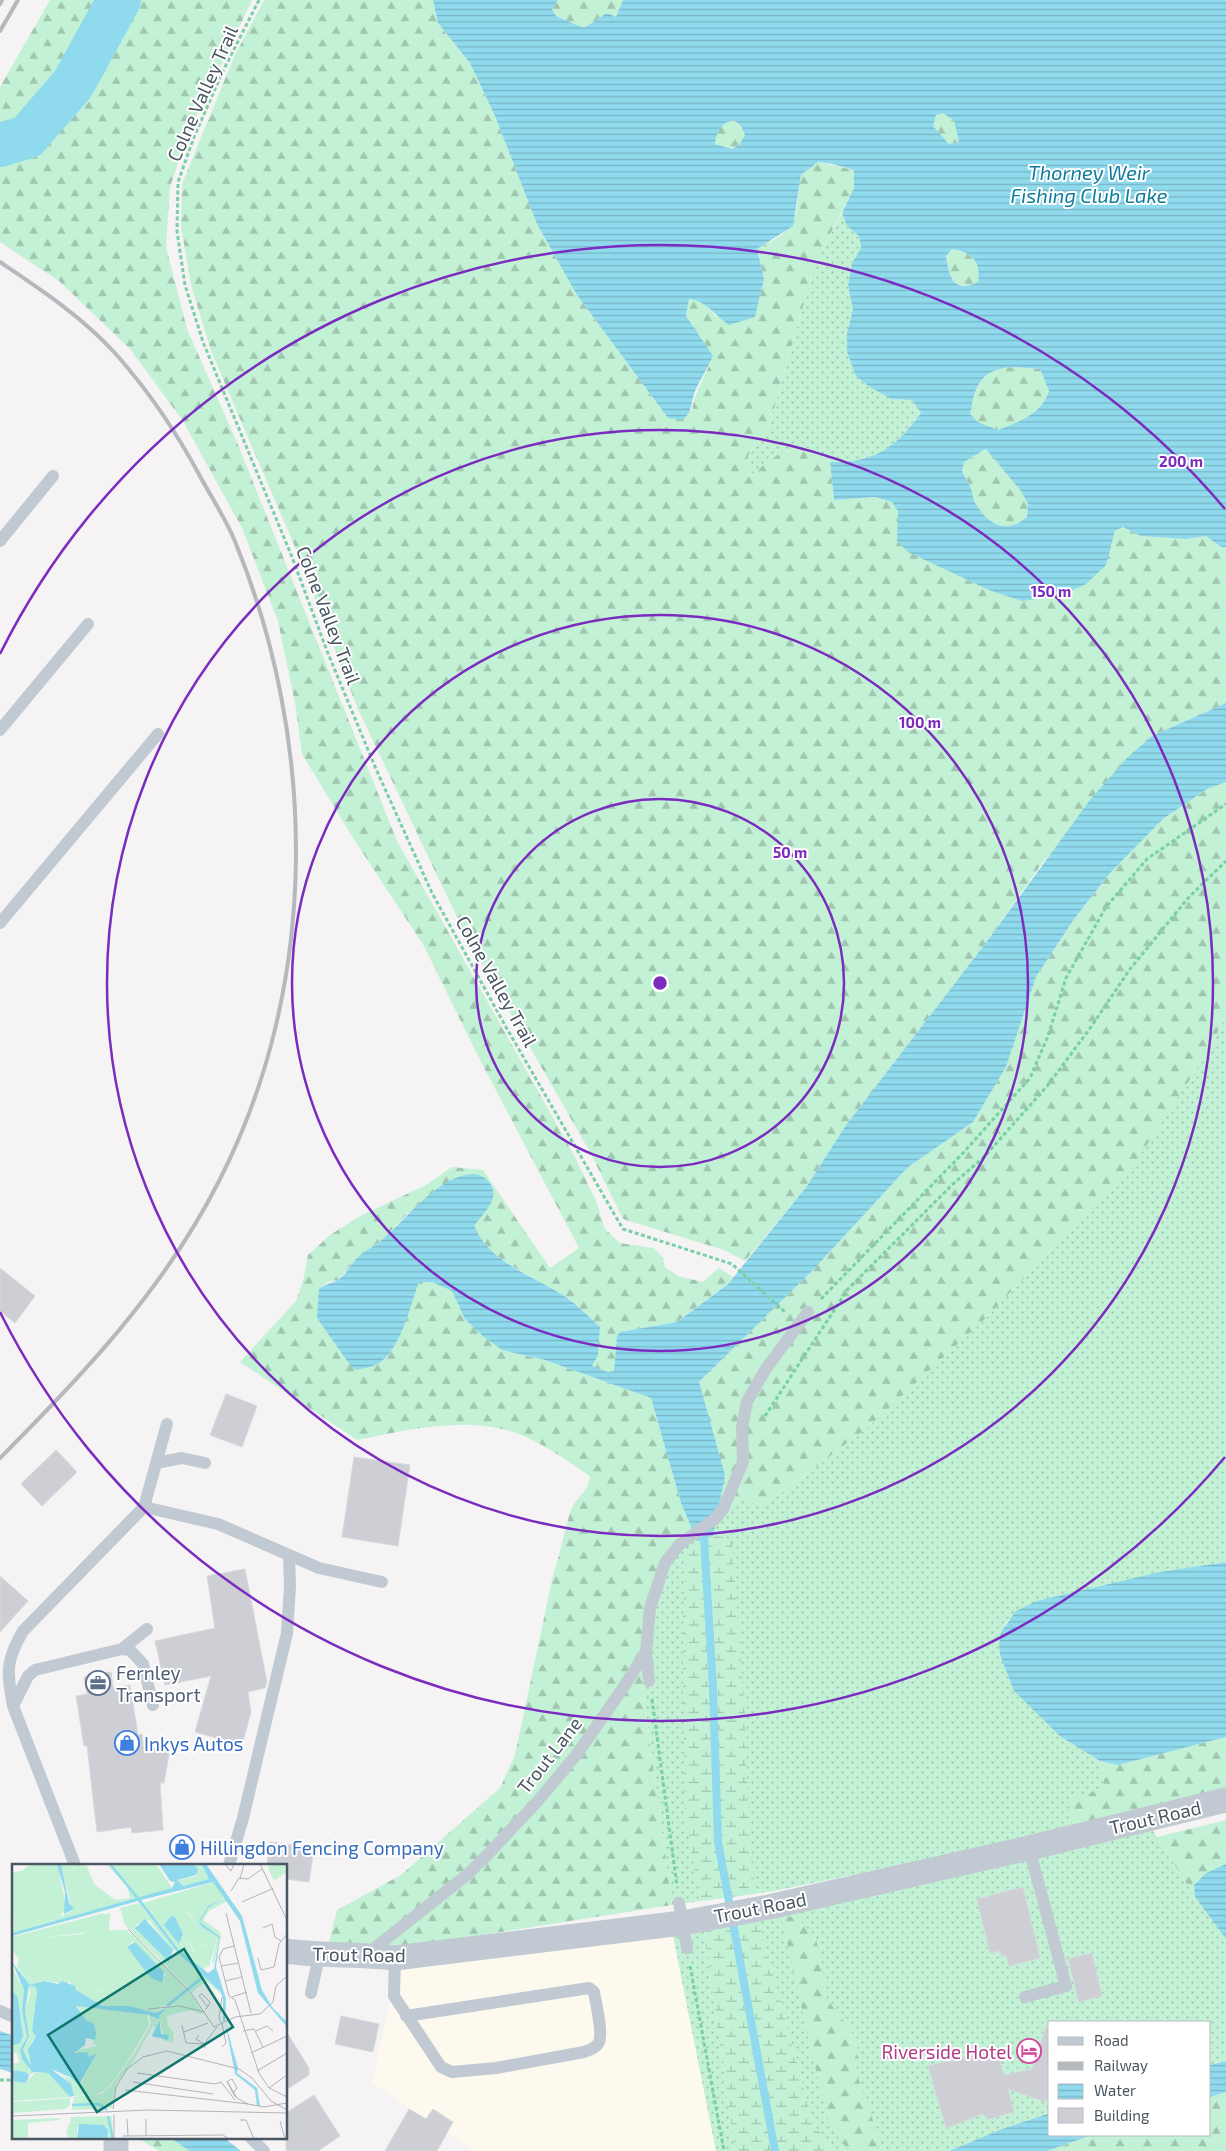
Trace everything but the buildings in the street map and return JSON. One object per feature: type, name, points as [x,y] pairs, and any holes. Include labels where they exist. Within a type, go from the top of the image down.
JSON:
[{"type":"street","name":"Trout Road","points":[[288,1950],[319,1956],[366,1955],[395,1958],[686,1915],[769,1907],[1029,1848],[1226,1800]]},
{"type":"street","points":[[116,2138],[116,2151]]},
{"type":"lane","points":[[0,541],[53,476]]},
{"type":"lane","points":[[0,730],[88,624]]},
{"type":"lane","points":[[0,923],[158,734]]},
{"type":"lane","points":[[744,1443],[744,1413],[752,1393],[765,1370],[808,1312]]},
{"type":"lane","points":[[75,1864],[13,1706],[7,1673],[12,1653],[23,1631],[144,1507],[166,1424]]},
{"type":"lane","name":"Trout Lane","points":[[366,1955],[468,1874],[517,1824],[577,1754],[646,1652],[650,1608],[656,1584],[671,1554],[694,1533],[716,1518],[728,1498],[744,1462],[744,1443]]},
{"type":"lane","points":[[156,1463],[182,1458],[206,1463]]},
{"type":"lane","points":[[144,1507],[218,1524],[319,1568],[382,1582]]},
{"type":"lane","points":[[229,1864],[243,1818],[287,1633],[290,1586],[289,1555]]},
{"type":"lane","points":[[13,1706],[28,1676],[35,1670],[122,1649],[148,1629]]},
{"type":"lane","points":[[122,1649],[134,1652],[143,1664],[153,1705]]},
{"type":"lane","points":[[646,1652],[649,1681]]},
{"type":"lane","points":[[0,1700],[13,1706]]},
{"type":"lane","points":[[1025,1997],[1066,1986],[1029,1848]]},
{"type":"lane","points":[[686,1915],[687,1948]]},
{"type":"lane","points":[[311,1993],[319,1956]]},
{"type":"lane","points":[[395,1958],[394,1996],[406,2016],[433,2059],[441,2067],[452,2072],[496,2068],[584,2052],[594,2048],[599,2043],[601,2034],[594,1992],[589,1988],[406,2016]]},
{"type":"lane","points":[[0,2011],[12,2016]]},
{"type":"lane","points":[[251,2138],[264,2151]]},
{"type":"path","name":"Colne Valley Trail","points":[[259,0],[222,73],[194,137],[178,182],[177,231],[185,285],[203,342],[292,557],[327,651],[376,769],[432,893],[506,1027],[623,1229],[732,1264],[784,1311]]},
{"type":"path","points":[[808,1312],[964,1152],[1030,1078],[1048,1036],[1066,978],[1106,907],[1147,859],[1226,804]]},
{"type":"path","points":[[744,1443],[762,1420],[848,1289],[953,1184],[985,1156],[1048,1085],[1091,1027],[1130,969],[1189,898],[1226,861]]},
{"type":"path","points":[[649,1681],[686,1915]]},
{"type":"path","points":[[687,1948],[724,2151]]},
{"type":"shaded area","points":[[672,1931],[716,2151],[475,2151],[372,2083],[392,1992],[395,1958]]},
{"type":"green space","points":[[50,0],[252,0],[187,137],[170,187],[166,247],[187,329],[239,447],[397,841],[574,1155],[596,1201],[605,1229],[620,1243],[654,1248],[663,1258],[665,1267],[678,1276],[703,1282],[719,1268],[733,1277],[727,1284],[677,1322],[620,1332],[615,1371],[608,1372],[592,1367],[598,1356],[600,1327],[564,1296],[499,1257],[480,1238],[473,1226],[489,1206],[493,1192],[492,1186],[487,1180],[478,1175],[407,1214],[383,1239],[358,1257],[338,1280],[327,1282],[319,1289],[356,1370],[379,1363],[411,1304],[419,1282],[432,1282],[452,1291],[459,1304],[502,1350],[545,1360],[651,1398],[681,1503],[693,1531],[656,1580],[646,1682],[642,1684],[672,1905],[399,1948],[327,1950],[337,1910],[401,1875],[500,1788],[515,1755],[553,1575],[571,1510],[585,1490],[590,1476],[533,1440],[494,1427],[475,1425],[435,1426],[357,1440],[240,1362],[296,1301],[304,1278],[308,1255],[330,1235],[362,1215],[426,1185],[452,1167],[483,1170],[550,1268],[579,1248],[479,1058],[424,946],[355,841],[302,754],[295,703],[278,621],[242,528],[183,421],[130,349],[59,281],[0,242],[0,87]]},
{"type":"green space","points":[[264,0],[433,0],[438,23],[470,63],[495,116],[537,224],[577,295],[668,418],[692,410],[698,389],[713,356],[686,316],[689,298],[702,301],[717,317],[755,317],[764,279],[757,249],[782,235],[796,214],[801,175],[818,162],[854,170],[854,188],[815,264],[768,430],[747,457],[752,474],[783,451],[810,448],[830,462],[834,500],[875,497],[892,502],[952,572],[989,590],[1111,547],[1115,531],[1123,527],[1141,536],[1186,539],[1206,536],[1221,547],[1226,547],[1226,703],[1152,736],[1043,862],[982,948],[846,1125],[807,1186],[745,1261],[724,1250],[623,1219],[590,1152],[465,934],[357,707],[295,547],[211,351],[191,285],[181,227],[182,184],[234,57]]},
{"type":"green space","points":[[558,0],[623,1],[616,17],[584,28],[556,16],[552,9]]},
{"type":"green space","points":[[943,113],[954,121],[959,142],[949,144],[933,126],[936,115]]},
{"type":"green space","points":[[734,120],[741,126],[745,135],[739,145],[732,149],[715,144],[722,125]]},
{"type":"green space","points":[[842,213],[847,226],[859,236],[861,248],[852,263],[848,286],[853,310],[847,333],[847,352],[859,378],[891,399],[912,400],[921,413],[896,444],[865,460],[830,462],[810,448],[784,451],[752,474],[747,457],[768,430],[815,264]]},
{"type":"green space","points":[[952,249],[965,253],[974,259],[978,268],[979,282],[964,286],[951,277],[946,256]]},
{"type":"green space","points":[[1011,367],[1040,369],[1049,391],[1040,406],[1029,417],[998,430],[978,422],[970,414],[981,381],[992,372]]},
{"type":"green space","points":[[987,449],[1021,491],[1028,504],[1027,517],[1020,522],[1006,526],[999,525],[987,518],[975,502],[962,472],[964,462]]},
{"type":"green space","points":[[1226,782],[1226,1014],[1211,1047],[1125,1178],[1055,1245],[989,1315],[867,1428],[764,1506],[739,1499],[716,1518],[699,1382],[813,1270],[907,1168],[973,1122],[1006,1067],[1036,977],[1074,919],[1110,873],[1163,819],[1207,789]]},
{"type":"green space","points":[[1226,1014],[1226,1562],[1160,1572],[1008,1620],[1001,1632],[999,1644],[1061,1737],[1100,1761],[1105,1788],[1072,1830],[774,1891],[672,1905],[642,1683],[646,1682],[652,1610],[667,1565],[694,1535],[697,1541],[713,1536],[716,1518],[739,1499],[764,1506],[867,1428],[936,1360],[989,1315],[1055,1245],[1211,1047]]},
{"type":"green space","points":[[714,1536],[732,1539],[745,1715],[748,1804],[755,1894],[700,1901],[685,1815],[683,1614],[686,1558],[697,1541]]},
{"type":"green space","points":[[1226,1737],[1226,1793],[1072,1830],[1070,1799],[1105,1788],[1100,1761],[1118,1765]]},
{"type":"green space","points":[[1226,1820],[1226,1864],[1206,1873],[1194,1885],[1195,1897],[1157,1837]]},
{"type":"green space","points":[[1148,1823],[1195,1897],[1226,1939],[1226,2061],[1211,2065],[1211,2021],[1048,2021],[1048,2114],[1002,2129],[949,2151],[833,2151],[813,2123],[758,1917]]},
{"type":"green space","points":[[781,1916],[798,1917],[816,1939],[827,1999],[858,2040],[856,2072],[879,2138],[877,2151],[850,2151],[839,2139],[826,2115]]},
{"type":"green space","points":[[758,1917],[813,2123],[833,2151],[735,2151],[703,1924]]},
{"type":"green space","points":[[703,1924],[735,2151],[716,2151],[672,1931]]},
{"type":"green space","points":[[1226,2092],[1226,2151],[1047,2151],[1089,2136],[1211,2136],[1211,2097]]},
{"type":"green space","points":[[138,2138],[171,2138],[190,2151],[159,2151]]},
{"type":"water","name":"Thorney Weir Fishing Club Lake","points":[[433,0],[558,0],[552,9],[556,16],[584,28],[607,13],[616,17],[623,0],[1226,0],[1226,547],[1221,547],[1206,536],[1186,539],[1141,536],[1123,527],[1115,531],[1106,565],[1086,584],[1059,596],[1022,601],[989,590],[908,552],[897,541],[898,511],[892,502],[875,497],[834,500],[830,462],[859,460],[883,451],[902,436],[921,413],[912,400],[891,399],[870,387],[856,376],[847,352],[847,333],[853,310],[848,286],[852,263],[861,248],[859,236],[847,226],[842,213],[854,188],[854,170],[832,164],[818,162],[801,175],[793,226],[757,249],[764,279],[755,317],[729,325],[706,305],[689,299],[686,316],[713,356],[695,391],[686,416],[683,420],[668,418],[577,295],[537,224],[495,116],[470,63],[438,23]],"holes":[[[943,113],[954,121],[959,142],[949,144],[933,126],[936,115]],[[734,120],[741,126],[745,135],[739,145],[732,149],[715,144],[720,129],[729,121]],[[952,249],[965,253],[974,259],[977,263],[978,282],[970,285],[958,285],[951,277],[946,256]],[[1011,367],[1040,369],[1049,391],[1041,406],[1035,412],[1022,420],[998,430],[978,422],[970,414],[977,387],[992,372]],[[986,449],[1021,491],[1028,504],[1027,517],[1020,522],[1006,526],[999,525],[987,518],[975,502],[962,472],[964,462]]]},
{"type":"water","points":[[1226,703],[1226,782],[1207,789],[1163,819],[1110,873],[1074,919],[1036,977],[1006,1067],[973,1122],[907,1168],[813,1270],[699,1382],[725,1475],[713,1536],[697,1541],[681,1503],[651,1398],[545,1360],[502,1350],[465,1319],[452,1291],[432,1282],[419,1282],[399,1338],[387,1356],[374,1366],[356,1370],[350,1365],[317,1318],[319,1289],[342,1277],[359,1256],[384,1238],[425,1198],[437,1189],[462,1176],[475,1174],[487,1180],[492,1187],[493,1193],[490,1205],[474,1226],[481,1238],[499,1258],[564,1296],[600,1327],[598,1356],[592,1366],[608,1372],[614,1371],[617,1336],[620,1332],[677,1322],[728,1284],[807,1186],[846,1125],[982,948],[1090,800],[1127,758],[1152,736]]},
{"type":"water","points":[[1226,1562],[1226,1737],[1118,1765],[1100,1761],[1061,1737],[1014,1691],[1000,1655],[999,1644],[1001,1632],[1016,1611],[1037,1601],[1160,1572]]},
{"type":"water","points":[[1226,1864],[1226,1939],[1195,1897],[1194,1885],[1206,1873]]},
{"type":"water","points":[[0,2031],[12,2035],[12,2072],[0,2069]]},
{"type":"water","points":[[1226,2061],[1226,2092],[1211,2097],[1211,2065]]},
{"type":"water","points":[[1048,2114],[1048,2136],[1089,2136],[1047,2151],[949,2151],[1002,2129]]},
{"type":"water","points":[[170,2138],[224,2138],[241,2151],[190,2151]]},
{"type":"waterway","points":[[0,145],[27,137],[73,84],[119,0]]},
{"type":"waterway","points":[[704,1539],[713,1688],[718,1842],[775,2151]]},
{"type":"railway","points":[[0,4],[2,0]]},
{"type":"railway","points":[[0,31],[18,0]]},
{"type":"railway","points":[[0,262],[74,315],[114,352],[151,397],[192,461],[223,516],[234,539],[262,617],[281,697],[293,779],[296,862],[290,945],[276,1026],[252,1105],[219,1181],[198,1220],[148,1294],[92,1362],[0,1458]]},
{"type":"place","name":"Fernley Transport","points":[[98,1683]]},
{"type":"place","name":"Inkys Autos","points":[[127,1743]]},
{"type":"place","name":"Hillingdon Fencing Company","points":[[182,1847]]},
{"type":"place","name":"Riverside Hotel","points":[[1029,2051]]}]
